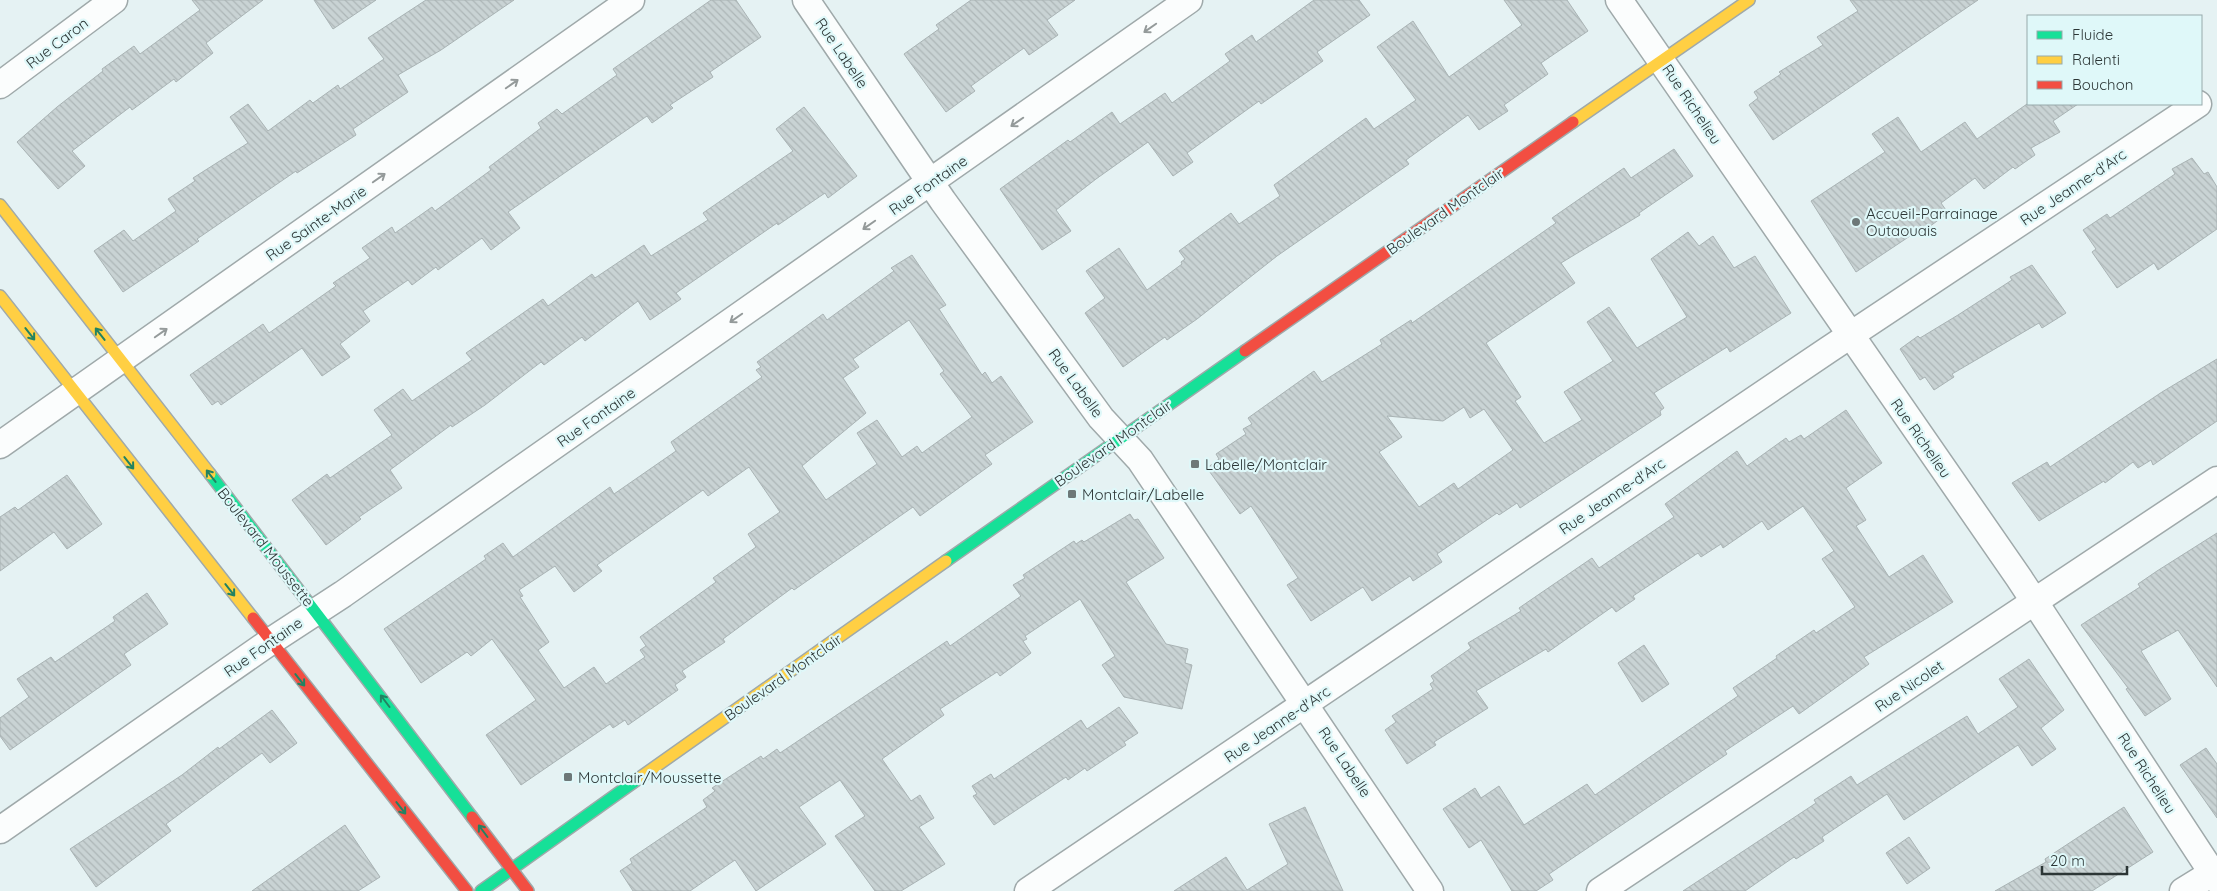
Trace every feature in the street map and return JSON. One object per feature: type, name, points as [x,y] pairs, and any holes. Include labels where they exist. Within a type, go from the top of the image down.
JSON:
[{"type":"street","name":"Rue Caron","points":[[0,85],[114,0]]},
{"type":"street","name":"Rue Sainte-Marie","points":[[0,445],[631,0]]},
{"type":"street","name":"Rue Labelle","points":[[806,0],[930,183],[1101,418],[1140,460],[1430,891]]},
{"type":"street","name":"Rue Fontaine","points":[[0,830],[1190,0]]},
{"type":"street","name":"Rue Richelieu","points":[[1619,0],[2034,602],[2215,874]]},
{"type":"street","name":"Boulevard Montclair","points":[[481,891],[1119,439],[1749,0]]},
{"type":"street","name":"Rue Jeanne-d'Arc","points":[[2202,101],[2217,91]]},
{"type":"street","name":"Rue Jeanne-d'Arc","points":[[1028,891],[2196,105]]},
{"type":"street","name":"Boulevard Moussette","points":[[0,205],[316,611],[528,891]]},
{"type":"street","points":[[0,296],[467,891]]},
{"type":"street","name":"Rue Nicolet","points":[[1600,891],[2217,480]]},
{"type":"street","points":[[2183,891],[2215,874]]},
{"type":"building","points":[[192,0],[263,0],[206,43],[213,53],[176,82],[174,79],[132,110],[130,107],[72,151],[85,166],[58,189],[17,142],[57,107],[103,71],[102,69],[134,46],[140,54],[200,10]]},
{"type":"building","points":[[314,0],[376,0],[333,29]]},
{"type":"building","points":[[426,0],[514,0],[441,50],[398,75],[408,92],[353,129],[356,135],[297,173],[296,171],[197,239],[199,241],[123,292],[94,251],[124,230],[133,241],[176,211],[168,199],[195,181],[193,178],[248,143],[230,117],[248,104],[268,131],[310,100],[313,103],[338,85],[340,89],[384,59],[368,38]]},
{"type":"building","points":[[711,0],[736,0],[761,37],[710,72],[713,77],[670,105],[673,108],[652,123],[647,116],[508,212],[520,228],[491,250],[482,238],[438,270],[436,267],[412,285],[408,280],[363,311],[370,321],[340,344],[350,357],[322,376],[302,348],[221,405],[218,401],[212,405],[190,375],[263,324],[269,333],[336,286],[333,283],[370,258],[362,248],[392,227],[395,233],[432,207],[435,211],[491,170],[489,167],[541,128],[538,123],[557,109],[562,114],[617,75],[613,69]]},
{"type":"building","points":[[971,0],[1075,0],[1047,20],[1058,35],[1029,55],[1024,48],[971,86],[975,91],[946,112],[904,54],[939,29],[936,25]]},
{"type":"building","points":[[1314,0],[1359,0],[1370,15],[1317,52],[1323,61],[1261,104],[1259,101],[1187,153],[1193,162],[1173,176],[1148,142],[1096,179],[1056,210],[1071,231],[1042,250],[1000,189],[1068,140],[1070,142],[1112,112],[1120,124],[1165,93],[1172,103],[1230,61],[1225,54],[1252,35],[1256,42]]},
{"type":"building","points":[[1504,0],[1567,0],[1588,31],[1541,63],[1548,74],[1504,105],[1508,111],[1479,130],[1468,115],[1406,160],[1409,164],[1277,256],[1197,319],[1167,340],[1165,337],[1123,367],[1085,313],[1105,298],[1086,271],[1119,248],[1147,290],[1182,264],[1181,262],[1185,259],[1179,251],[1231,213],[1239,224],[1280,196],[1274,185],[1366,118],[1374,129],[1416,100],[1377,47],[1413,21],[1449,77],[1522,25]]},
{"type":"building","points":[[1850,0],[1978,0],[1773,140],[1749,105],[1758,98],[1754,92],[1781,74],[1779,72],[1823,45],[1817,37],[1858,11]]},
{"type":"building","points":[[2027,104],[2077,105],[2053,121],[2060,132],[2031,148],[2035,155],[2015,169],[2013,167],[1984,189],[1975,178],[1941,203],[1948,213],[1918,235],[1916,232],[1856,272],[1811,201],[1885,152],[1872,134],[1898,117],[1921,152],[1965,122],[1977,139]]},
{"type":"building","points":[[804,107],[857,176],[828,198],[825,193],[778,225],[777,223],[676,293],[681,299],[650,320],[638,301],[585,341],[582,337],[544,365],[541,362],[485,405],[452,427],[451,425],[390,470],[402,488],[359,517],[361,519],[326,545],[292,500],[327,474],[330,478],[392,435],[374,410],[403,389],[412,401],[472,360],[466,353],[543,299],[548,306],[592,274],[595,278],[644,245],[651,256],[708,220],[703,213],[793,151],[776,129]]},
{"type":"building","points":[[1674,149],[1693,176],[1639,213],[1640,215],[1561,263],[1575,283],[1486,343],[1521,397],[1515,401],[1544,443],[1582,420],[1564,392],[1613,361],[1587,322],[1609,307],[1637,348],[1687,317],[1651,259],[1688,232],[1699,246],[1713,236],[1734,268],[1755,256],[1791,313],[1730,352],[1727,347],[1654,393],[1664,408],[1660,411],[1661,415],[1520,508],[1517,503],[1499,515],[1497,513],[1437,554],[1442,562],[1413,581],[1410,576],[1372,601],[1363,587],[1311,621],[1287,585],[1298,578],[1251,506],[1240,514],[1207,468],[1219,459],[1216,454],[1246,434],[1243,429],[1252,424],[1248,418],[1314,371],[1322,382],[1382,344],[1380,340],[1411,320],[1412,323],[1556,223],[1552,218],[1624,168],[1631,178]],"holes":[[[1464,407],[1470,418],[1484,409],[1513,450],[1458,489],[1454,483],[1419,507],[1379,452],[1402,437],[1387,416],[1443,421]]]},
{"type":"building","points":[[2192,158],[2204,174],[2208,172],[2217,187],[2217,229],[2158,270],[2154,263],[2117,288],[2092,252],[2096,249],[2083,230],[2107,214],[2110,218],[2175,174],[2172,169]]},
{"type":"building","points":[[912,255],[946,305],[939,309],[982,375],[985,372],[992,383],[1001,376],[1033,422],[985,455],[992,464],[920,516],[913,507],[794,590],[792,588],[723,639],[725,642],[682,671],[686,677],[675,685],[678,690],[628,725],[625,720],[613,728],[610,724],[521,785],[486,735],[536,700],[492,639],[471,656],[467,652],[421,683],[384,629],[486,559],[484,556],[503,543],[513,557],[610,487],[614,494],[676,451],[671,442],[762,377],[756,370],[761,367],[757,362],[823,314],[827,320],[894,271],[891,268]],"holes":[[[909,320],[944,371],[940,374],[972,417],[922,453],[917,446],[902,457],[877,420],[857,433],[877,464],[826,500],[802,466],[866,413],[843,378],[859,367],[853,359]],[[749,467],[780,512],[748,534],[756,547],[713,578],[716,582],[640,637],[646,646],[640,650],[645,657],[606,684],[594,667],[564,688],[538,650],[549,642],[520,597],[523,596],[519,590],[555,566],[574,592],[602,571],[597,565],[703,490],[708,496]]]},
{"type":"building","points":[[2032,265],[2066,313],[2042,328],[2039,323],[1952,374],[1954,377],[1934,390],[1925,377],[1920,380],[1900,349],[1918,336],[1920,338],[1958,315],[2012,280],[2010,277]]},
{"type":"building","points":[[2217,359],[2217,421],[2153,465],[2151,460],[2138,468],[2133,462],[2105,483],[2104,481],[2039,521],[2012,483],[2047,462],[2050,467],[2162,392]]},
{"type":"building","points":[[1846,410],[1882,463],[1846,488],[1866,520],[1856,526],[1889,577],[1923,555],[1953,602],[1864,657],[1869,664],[1799,714],[1793,706],[1725,751],[1727,754],[1549,874],[1553,880],[1536,891],[1512,891],[1481,840],[1469,848],[1443,809],[1475,788],[1481,798],[1499,786],[1524,825],[1587,784],[1595,795],[1738,696],[1733,688],[1777,658],[1776,656],[1814,630],[1816,633],[1855,607],[1822,559],[1834,551],[1803,506],[1768,530],[1762,521],[1723,548],[1721,544],[1701,557],[1698,553],[1633,596],[1635,599],[1616,612],[1612,607],[1548,652],[1546,649],[1476,691],[1488,708],[1434,742],[1436,745],[1407,764],[1385,730],[1396,722],[1392,716],[1433,689],[1430,684],[1434,681],[1431,676],[1471,648],[1468,643],[1521,611],[1519,608],[1592,558],[1599,568],[1674,517],[1665,504],[1737,451],[1747,466],[1786,438],[1789,442],[1801,435],[1804,439]]},
{"type":"building","points":[[67,475],[102,524],[67,549],[54,532],[0,571],[0,517],[15,507],[18,510]]},
{"type":"building","points":[[1130,514],[1134,520],[1138,519],[1164,558],[1126,582],[1166,644],[1188,649],[1185,663],[1192,665],[1182,709],[1124,697],[1102,665],[1115,656],[1080,599],[1025,636],[1027,639],[1023,641],[1031,653],[1000,676],[997,672],[940,709],[944,715],[882,759],[911,801],[920,795],[934,818],[919,827],[945,864],[901,891],[875,891],[835,836],[865,816],[840,780],[799,807],[826,844],[756,891],[735,860],[690,891],[633,891],[620,871],[632,863],[630,859],[707,807],[703,800],[715,791],[712,788],[761,756],[763,759],[777,749],[780,753],[947,641],[950,646],[1021,596],[1013,585],[1025,578],[1023,575],[1074,541],[1076,544],[1082,540],[1084,542]]},
{"type":"building","points":[[2217,533],[2217,687],[2178,630],[2141,651],[2171,699],[2145,716],[2126,689],[2128,688],[2081,625],[2140,587],[2138,584],[2157,571]]},
{"type":"building","points":[[147,593],[168,624],[124,654],[131,665],[10,750],[0,736],[0,718],[29,697],[17,679],[51,657],[55,662],[115,621],[113,617]]},
{"type":"building","points":[[1644,645],[1669,684],[1642,702],[1618,663]]},
{"type":"building","points":[[2029,659],[2064,710],[2041,728],[2056,749],[2032,766],[2018,745],[1904,820],[1887,794],[1822,837],[1824,841],[1796,859],[1794,857],[1745,891],[1683,891],[1816,803],[1814,800],[1851,776],[1857,785],[1967,716],[1978,734],[2018,707],[1999,679]]},
{"type":"building","points":[[1119,707],[1138,733],[1124,742],[1126,745],[1087,771],[1085,768],[1068,780],[1066,777],[994,825],[973,796],[977,794],[972,786],[991,774],[994,779],[1081,720],[1087,729]]},
{"type":"building","points":[[272,710],[297,743],[270,763],[262,753],[166,824],[171,831],[96,887],[70,849],[182,775],[218,747],[219,749]]},
{"type":"building","points":[[2206,748],[2217,764],[2217,818],[2180,765]]},
{"type":"building","points":[[1305,807],[1343,891],[1174,891],[1226,857],[1247,890],[1288,864],[1269,824]]},
{"type":"building","points":[[2124,807],[2153,852],[2092,891],[1995,891],[2046,862],[2045,859]]},
{"type":"building","points":[[345,825],[380,877],[358,891],[252,891]]},
{"type":"building","points":[[1909,837],[1930,868],[1907,884],[1886,853]]},
{"type":"traffic: fast","points":[[946,561],[1245,351]]},
{"type":"traffic: fast","points":[[210,474],[472,817]]},
{"type":"traffic: fast","points":[[481,891],[638,779]]},
{"type":"traffic: slow","points":[[1573,122],[1749,0]]},
{"type":"traffic: slow","points":[[0,205],[210,474]]},
{"type":"traffic: slow","points":[[0,296],[253,618]]},
{"type":"traffic: slow","points":[[638,779],[946,561]]},
{"type":"traffic: jam","points":[[1245,351],[1573,122]]},
{"type":"traffic: jam","points":[[253,618],[467,891]]},
{"type":"traffic: jam","points":[[472,817],[528,891]]},
{"type":"place","name":"Accueil-Parrainage Outaouais","points":[[1856,222]]},
{"type":"place","name":"Labelle/Montclair","points":[[1195,464]]},
{"type":"place","name":"Montclair/Labelle","points":[[1072,494]]},
{"type":"place","name":"Montclair/Moussette","points":[[568,777]]}]
